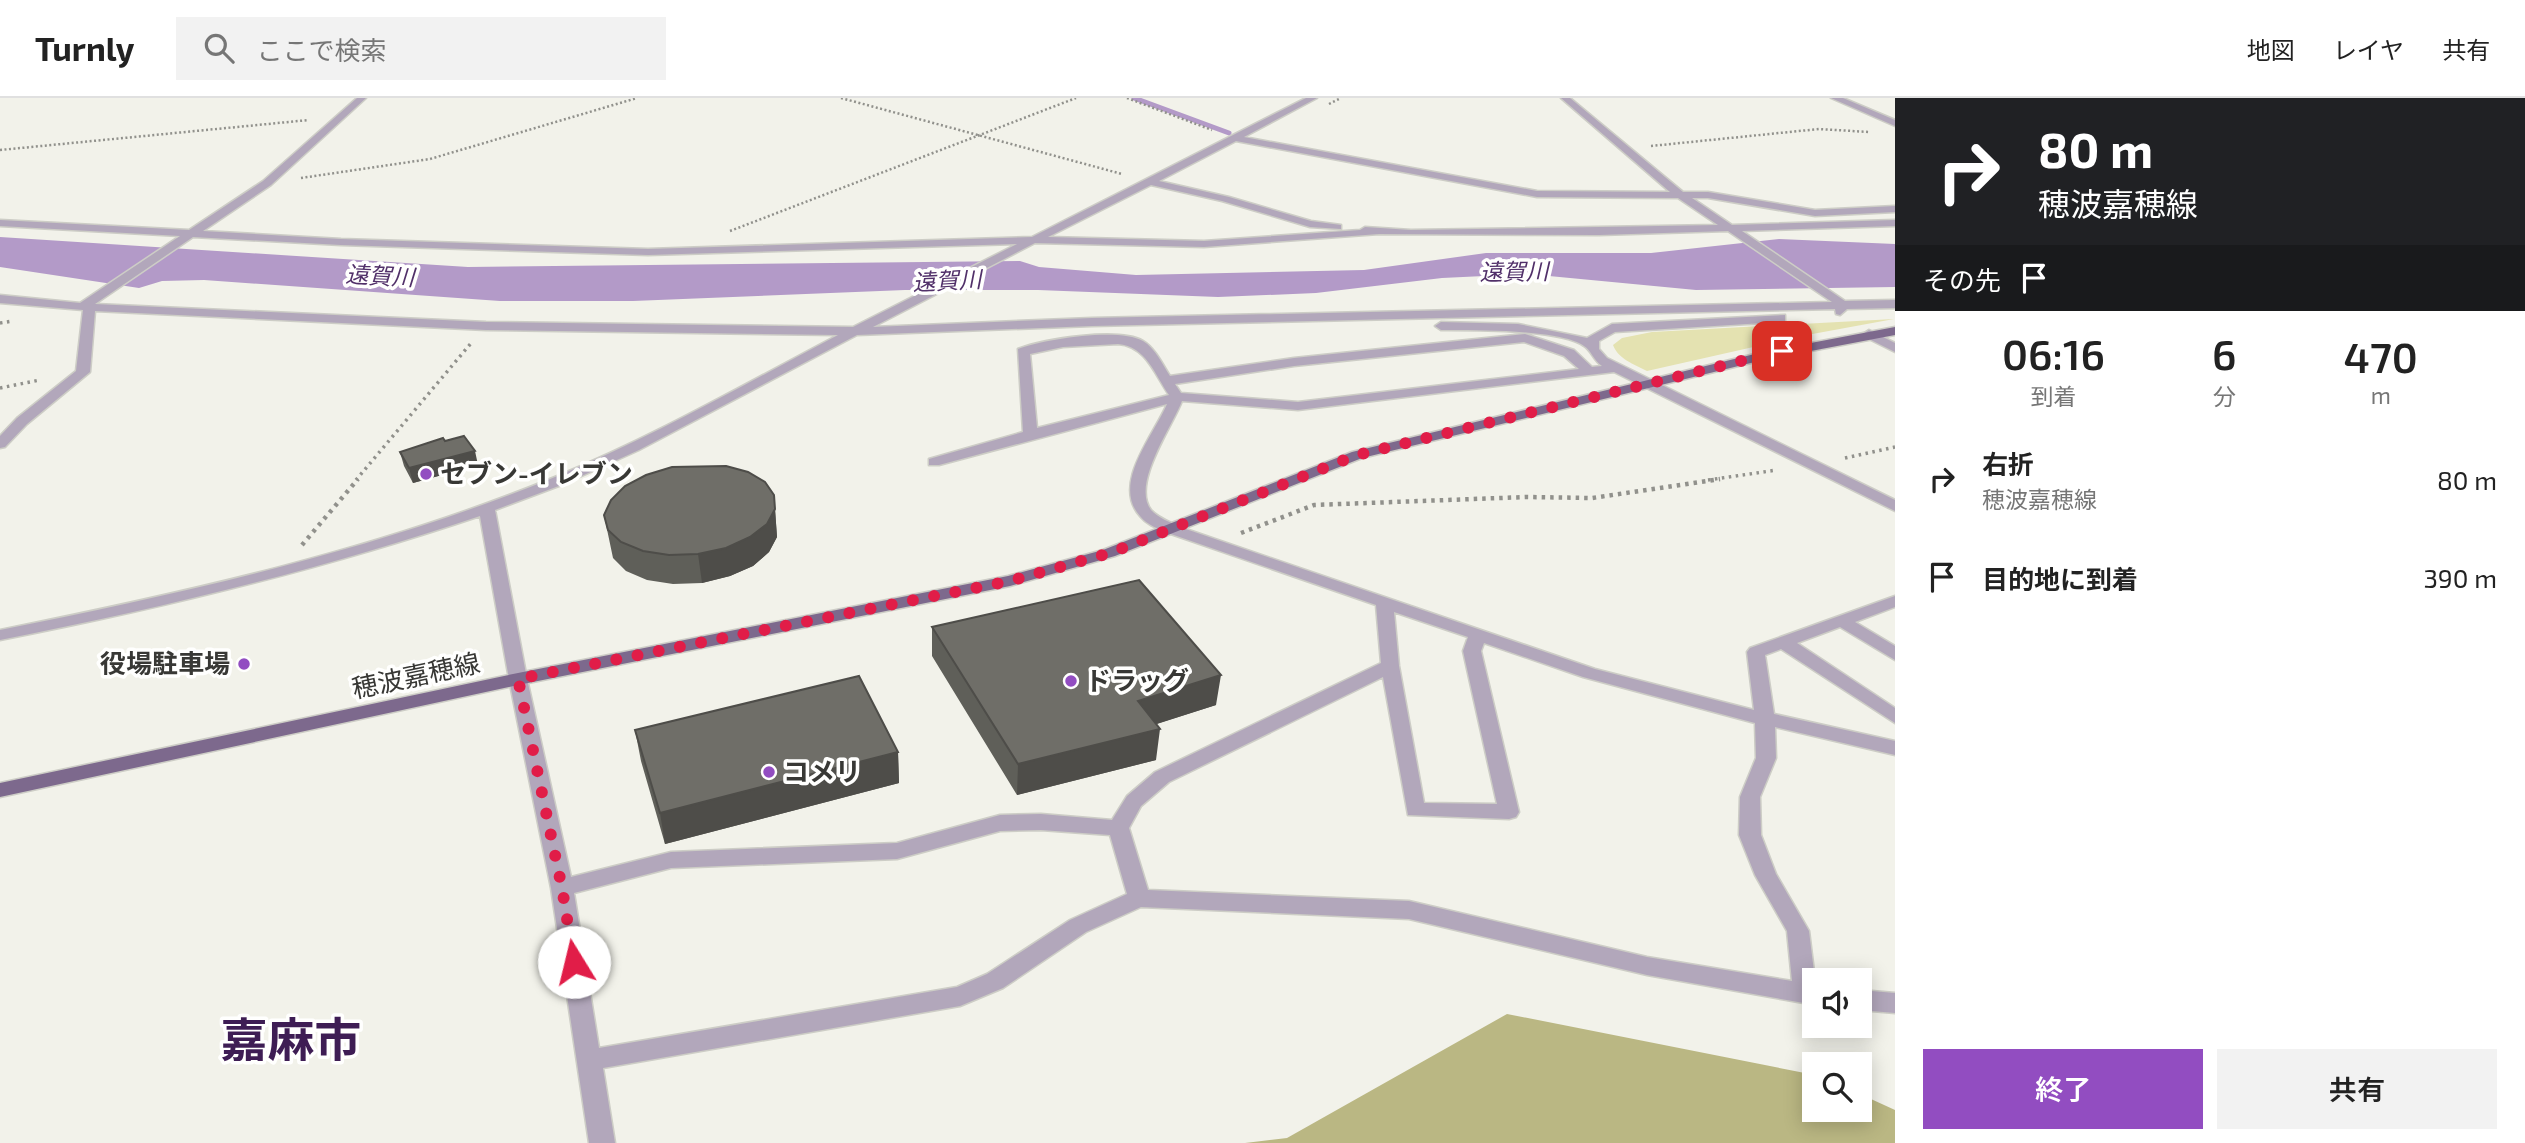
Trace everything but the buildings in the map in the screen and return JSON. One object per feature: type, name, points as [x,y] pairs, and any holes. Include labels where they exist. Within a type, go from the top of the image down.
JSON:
[{"type":"main road","name":"穂波嘉穂線","points":[[0,790],[518,679],[1010,581],[1110,553],[1174,530],[1357,455],[1763,356],[1895,331]]},
{"type":"street","points":[[87,305],[267,183],[362,98]]},
{"type":"street","points":[[0,635],[164,603],[272,576],[398,539],[487,508],[644,443],[709,411],[855,331],[1313,98]]},
{"type":"street","points":[[1565,98],[1679,194],[1839,302],[1841,311],[1832,315],[1612,328],[1599,333],[1592,340],[1592,344]]},
{"type":"street","points":[[1835,98],[1895,123]]},
{"type":"street","points":[[1235,138],[1538,194],[1679,194],[1729,197],[1815,213],[1895,209]]},
{"type":"street","points":[[1147,181],[1310,223],[1375,232]]},
{"type":"street","points":[[0,223],[501,249],[649,252],[1025,243],[1205,244],[1375,232],[1735,230],[1895,223]]},
{"type":"street","points":[[0,299],[486,326],[694,331],[855,331],[1839,302],[1895,304]]},
{"type":"street","points":[[0,444],[22,421],[83,372],[87,305]]},
{"type":"street","points":[[1361,316],[1440,326],[1516,325],[1562,333],[1592,344],[1602,360],[1617,368],[1895,506]]},
{"type":"street","points":[[1869,334],[1895,348]]},
{"type":"street","points":[[1165,380],[1282,364],[1525,338],[1569,353],[1590,371]]},
{"type":"street","points":[[1030,434],[1023,352],[1030,347],[1135,341],[1177,397]]},
{"type":"street","points":[[934,462],[1030,434],[1177,397],[1298,405],[1326,404],[1617,368]]},
{"type":"street","points":[[1177,397],[1144,465],[1136,492],[1139,505],[1146,515],[1174,530],[1589,673],[1765,719],[1895,748]]},
{"type":"street","points":[[487,508],[518,679],[562,888],[602,1143]]},
{"type":"street","points":[[1805,968],[1798,930],[1766,875],[1749,835],[1750,797],[1766,758],[1765,719],[1756,652],[1895,601]]},
{"type":"street","points":[[1384,602],[1390,666],[1415,810],[1509,812],[1472,651],[1478,635]]},
{"type":"street","points":[[1842,621],[1895,654]]},
{"type":"street","points":[[1783,642],[1895,717]]},
{"type":"street","points":[[1139,898],[1118,828],[1134,801],[1162,777],[1390,666]]},
{"type":"street","points":[[562,888],[671,860],[897,850],[1000,823],[1041,822],[1118,828]]},
{"type":"street","points":[[590,1060],[960,996],[995,981],[1078,926],[1139,898],[1409,910],[1647,966],[1802,993]]},
{"type":"street","points":[[1872,1001],[1895,1003]]},
{"type":"path","points":[[267,183],[430,159],[636,98]]},
{"type":"path","points":[[841,98],[1147,181]]},
{"type":"path","points":[[727,232],[1076,98]]},
{"type":"path","points":[[1126,98],[1235,138]]},
{"type":"path","points":[[0,150],[341,117]]},
{"type":"path","points":[[1626,149],[1819,129],[1870,132]]},
{"type":"path","points":[[299,548],[486,326]]},
{"type":"path","points":[[1214,543],[1314,505],[1527,497],[1592,498],[1814,465],[1895,447]]},
{"type":"shaded area","points":[[1894,319],[1807,335],[1647,371],[1623,358],[1613,345],[1622,338],[1652,332]]},
{"type":"shaded area","points":[[1507,1014],[1802,1072],[1802,1122],[1872,1122],[1872,1099],[1895,1110],[1895,1143],[1245,1143],[1287,1138]]},
{"type":"water","name":"遠賀川","points":[[0,237],[468,267],[1020,261],[1039,267],[1136,275],[1364,270],[1486,253],[1651,253],[1779,239],[1895,244],[1895,287],[1696,290],[1528,274],[1442,278],[1316,293],[1218,297],[1038,290],[905,290],[633,301],[500,301],[204,280],[162,281],[139,288],[0,267]]},
{"type":"waterway","points":[[1134,98],[1229,133]]},
{"type":"place","name":"セブン-イレブン","points":[[426,474]]},
{"type":"place","name":"役場駐車場","points":[[244,664]]},
{"type":"place","name":"ドラッグ","points":[[1071,681]]},
{"type":"place","name":"コメリ","points":[[769,772]]},
{"type":"district","name":"嘉麻市","points":[[291,1041]]},
{"type":"route","points":[[574,962],[562,888],[518,679],[1010,581],[1110,553],[1174,530],[1357,455],[1782,351]]}]
